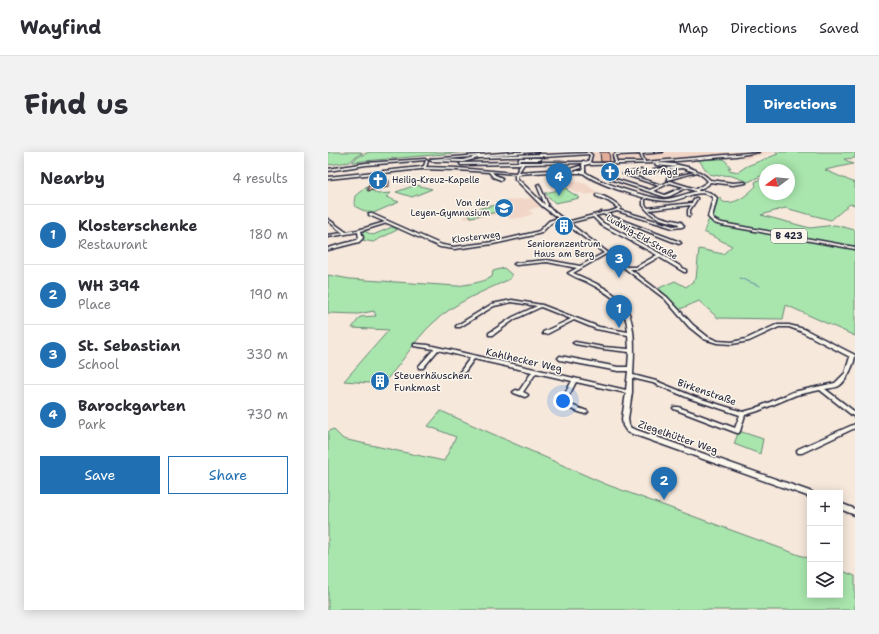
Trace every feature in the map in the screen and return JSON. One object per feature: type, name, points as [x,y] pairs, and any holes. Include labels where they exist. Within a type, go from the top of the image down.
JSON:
[{"type":"main road","points":[[516,152],[537,153]]},
{"type":"main road","points":[[328,178],[422,168],[426,160],[432,159],[525,152]]},
{"type":"main road","points":[[589,153],[585,163],[584,172],[598,180],[660,200],[671,200],[697,191]]},
{"type":"main road","name":"B 423","points":[[697,191],[712,195],[715,198],[710,217],[715,222],[855,248]]},
{"type":"street","points":[[616,163],[614,156],[616,154],[662,152]]},
{"type":"street","points":[[631,163],[758,152]]},
{"type":"street","points":[[432,159],[463,161],[478,157],[537,153],[589,153]]},
{"type":"street","points":[[642,153],[644,162]]},
{"type":"street","points":[[542,168],[543,154]]},
{"type":"street","points":[[519,163],[520,159],[540,159]]},
{"type":"street","points":[[328,170],[354,166],[409,162],[410,160],[426,160]]},
{"type":"street","points":[[461,164],[560,162],[562,160],[585,163]]},
{"type":"street","points":[[457,169],[463,161]]},
{"type":"street","points":[[560,162],[565,167],[575,172],[584,172]]},
{"type":"street","points":[[498,172],[507,163]]},
{"type":"street","points":[[523,163],[516,173],[516,178],[530,192],[566,223],[666,298],[691,326],[706,338],[717,342],[732,343],[758,336],[778,326],[789,326],[802,330],[854,356]]},
{"type":"street","points":[[565,167],[575,163],[631,163],[685,167],[708,178],[709,180],[733,184],[745,183]]},
{"type":"street","points":[[493,174],[510,174],[542,168],[565,167],[585,163]]},
{"type":"street","points":[[488,172],[492,167]]},
{"type":"street","points":[[657,170],[685,167]]},
{"type":"street","points":[[422,168],[457,169],[510,174]]},
{"type":"street","points":[[334,178],[336,169]]},
{"type":"street","points":[[642,171],[624,174],[662,186]]},
{"type":"street","points":[[488,172],[501,179]]},
{"type":"street","points":[[668,179],[696,172]]},
{"type":"street","points":[[612,179],[611,180],[667,196],[686,187]]},
{"type":"street","points":[[651,191],[670,182],[697,191],[707,184],[709,180]]},
{"type":"street","points":[[538,185],[547,204],[545,206]]},
{"type":"street","points":[[597,195],[604,197],[617,205],[620,208],[617,210]]},
{"type":"street","points":[[566,223],[617,210],[673,227],[682,226],[680,223],[656,217],[647,209],[644,201],[648,197]]},
{"type":"street","points":[[689,216],[689,210],[696,199]]},
{"type":"street","points":[[647,209],[692,204]]},
{"type":"street","name":"Klosterweg","points":[[370,214],[441,246],[458,248],[493,243],[540,232],[550,222],[560,218]]},
{"type":"street","points":[[602,214],[679,243]]},
{"type":"street","name":"Ludwig-Eid-Straße","points":[[593,216],[602,224],[660,255],[684,271]]},
{"type":"street","points":[[328,220],[345,233]]},
{"type":"street","points":[[328,236],[359,231],[387,222]]},
{"type":"street","points":[[328,249],[358,241],[361,238],[359,231]]},
{"type":"street","points":[[516,264],[547,261],[580,267],[606,252]]},
{"type":"street","points":[[626,268],[636,268],[660,255]]},
{"type":"street","name":"Ziegelhütter Weg","points":[[580,267],[570,273],[619,302],[628,314],[630,334],[630,376],[625,419],[626,426],[629,430],[807,493]]},
{"type":"street","points":[[458,326],[484,309],[502,302],[519,301],[541,306],[598,328],[630,334]]},
{"type":"street","points":[[491,334],[514,318],[541,306]]},
{"type":"street","points":[[545,333],[574,318]]},
{"type":"street","points":[[575,342],[603,348],[630,351]]},
{"type":"street","name":"Kahlhecker Weg","points":[[416,345],[422,344],[629,392]]},
{"type":"street","points":[[421,367],[437,348]]},
{"type":"street","name":"Birkenstraße","points":[[630,376],[654,382],[693,398],[743,414],[795,393],[837,385],[845,379],[854,356]]},
{"type":"street","points":[[459,376],[473,357]]},
{"type":"street","points":[[560,358],[618,369],[630,369]]},
{"type":"street","points":[[520,393],[535,371]]},
{"type":"street","points":[[575,380],[562,404],[585,412]]},
{"type":"street","points":[[822,388],[855,415]]},
{"type":"street","points":[[676,408],[736,431],[743,414]]},
{"type":"street","points":[[800,451],[855,426]]},
{"type":"street","points":[[843,507],[855,512]]},
{"type":"shaded area","points":[[591,152],[776,152],[745,159],[738,154],[648,161],[594,163],[590,161],[592,156]]},
{"type":"shaded area","points":[[569,180],[586,184],[598,193],[585,195],[582,193],[576,193],[568,187],[556,190],[550,184]]},
{"type":"shaded area","name":"Von der Leyen-Gymnasium","points":[[533,198],[540,207],[529,210],[533,214],[521,218],[510,219],[505,215],[495,215],[465,219],[459,211],[498,204],[500,201]]},
{"type":"green space","points":[[328,152],[363,153],[355,157],[350,162],[328,165]]},
{"type":"green space","points":[[369,152],[468,152],[352,162],[356,158]]},
{"type":"green space","points":[[775,152],[855,152],[855,158],[844,159],[853,164],[825,170],[855,183],[855,205],[850,204],[831,220],[785,208],[761,215],[810,228],[835,225],[855,230],[855,336],[786,305],[783,319],[718,318],[699,301],[678,310],[659,288],[675,281],[686,287],[696,279],[699,249],[723,254],[732,246],[704,232],[708,221],[712,218],[717,198],[720,198],[723,202],[728,203],[737,201],[753,189],[756,186],[755,182],[759,180],[759,200],[795,200],[795,164],[759,164],[759,177],[748,182],[732,176],[709,174],[698,159],[724,159],[731,168],[728,168],[729,170],[738,172],[747,166],[778,154]]},
{"type":"green space","points":[[416,185],[432,189],[412,197],[396,192]]},
{"type":"green space","points":[[367,186],[367,191],[373,190],[378,194],[391,193],[386,197],[399,202],[371,214],[356,207],[354,204],[355,196]]},
{"type":"green space","points":[[568,188],[567,190],[580,198],[555,203],[545,193]]},
{"type":"green space","points":[[497,205],[502,211],[471,217],[466,211]]},
{"type":"green space","points":[[392,227],[397,230],[373,242],[362,240],[362,232],[364,231],[373,235]]},
{"type":"green space","points":[[504,268],[512,275],[510,279],[469,298],[441,316],[419,338],[382,384],[344,381],[389,330],[352,328],[360,317],[376,316],[374,311],[358,314],[328,313],[328,275],[350,279],[457,286],[484,281],[492,277],[493,271]]},
{"type":"green space","points":[[441,411],[605,484],[807,558],[807,598],[843,598],[843,571],[855,576],[855,610],[328,610],[328,432],[333,429],[343,439],[444,461],[456,437],[428,426]]},
{"type":"green space","points":[[739,431],[763,439],[760,454],[734,444]]},
{"type":"building","points":[[600,152],[609,152],[610,162],[601,162]]},
{"type":"building","points":[[376,179],[380,179],[380,181],[389,180],[389,187],[368,191],[368,186],[376,185]]},
{"type":"waterway","points":[[740,278],[760,286]]},
{"type":"place","name":"Auf der Agd","points":[[610,172]]},
{"type":"place","name":"Heilig-Kreuz-Kapelle","points":[[378,180]]},
{"type":"place","name":"Barockgarten","points":[[559,196]]},
{"type":"place","name":"Von der Leyen-Gymnasium","points":[[504,208]]},
{"type":"place","name":"Seniorenzentrum Haus am Berg","points":[[564,226]]},
{"type":"place","name":"St. Sebastian","points":[[619,278]]},
{"type":"place","name":"Klosterschenke","points":[[619,328]]},
{"type":"place","name":"Steuerhäuschen. Funkmast","points":[[380,381]]},
{"type":"place","name":"WH 394","points":[[664,500]]}]
